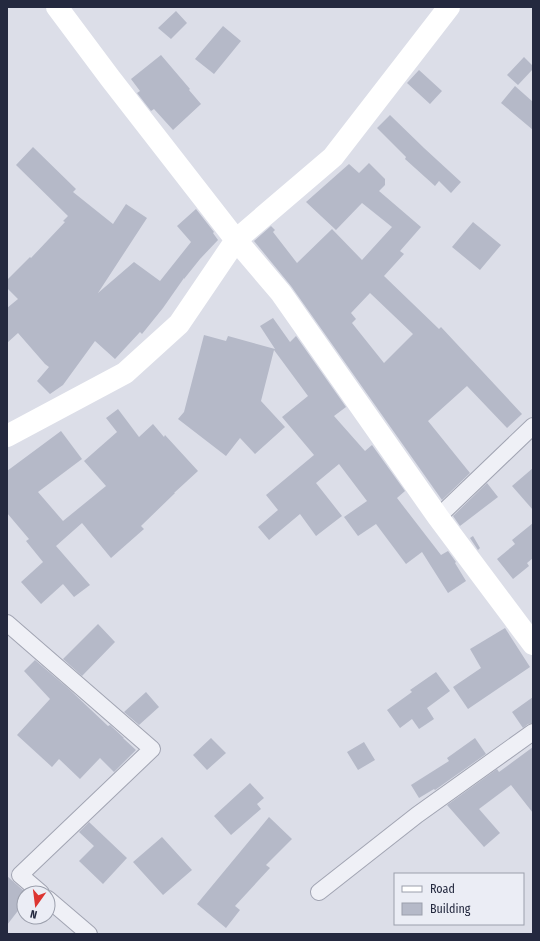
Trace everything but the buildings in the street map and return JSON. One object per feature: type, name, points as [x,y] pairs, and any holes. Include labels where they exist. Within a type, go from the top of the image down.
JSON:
[{"type":"street","points":[[57,7],[110,78],[236,240],[281,293],[438,517],[533,644]]},
{"type":"street","points":[[7,436],[125,373],[179,324],[236,240],[333,157],[448,7]]},
{"type":"street","points":[[438,517],[533,426]]},
{"type":"street","points":[[7,623],[152,749],[20,875],[32,885]]},
{"type":"street","points":[[318,892],[417,815],[533,732]]},
{"type":"street","points":[[56,906],[89,934]]}]
